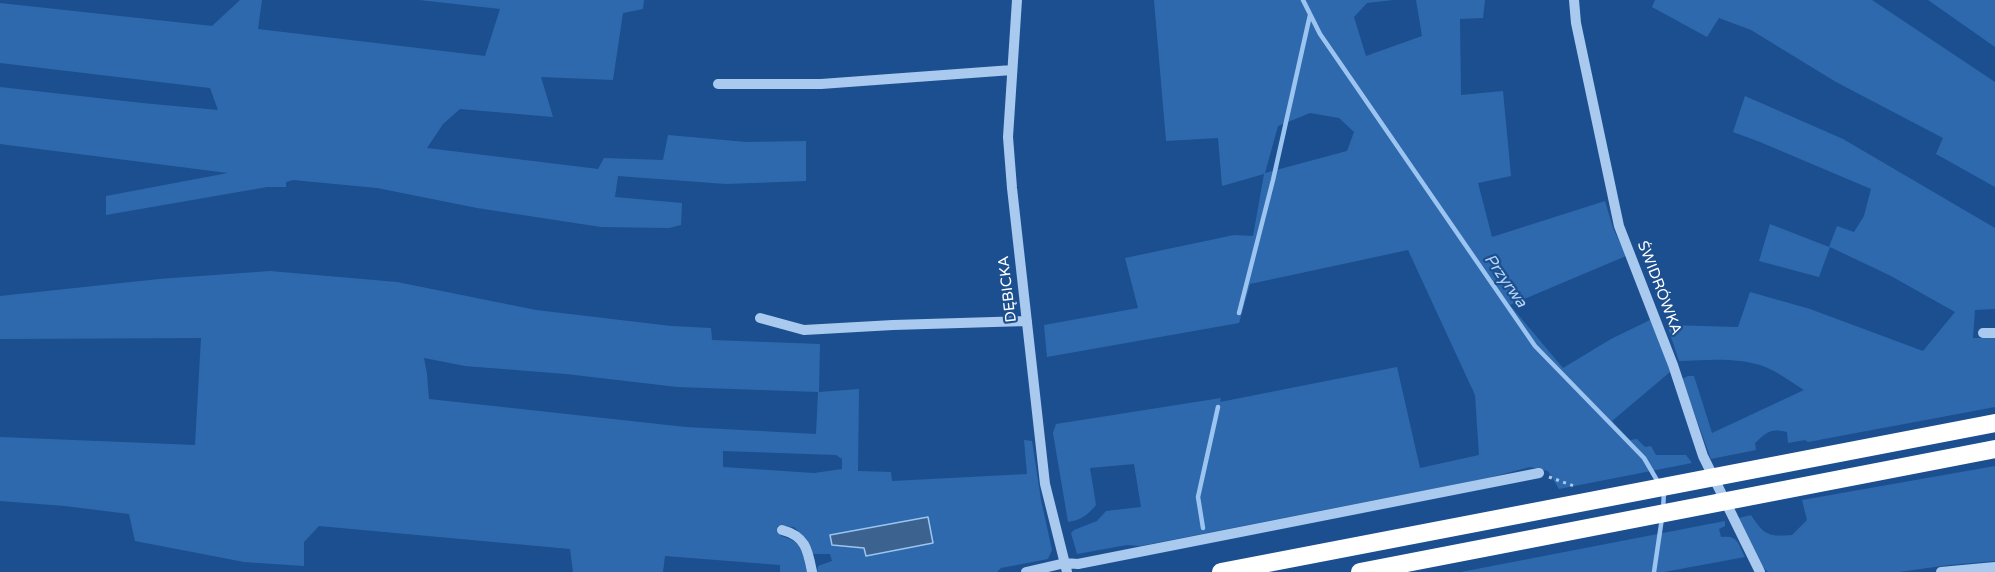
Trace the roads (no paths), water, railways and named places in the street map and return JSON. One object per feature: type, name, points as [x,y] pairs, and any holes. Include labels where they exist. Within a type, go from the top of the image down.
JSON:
[{"type":"highway","points":[[1221,572],[1995,423]]},
{"type":"highway","points":[[1360,572],[1995,449]]},
{"type":"street","name":"DĘBICKA","points":[[1017,0],[1008,137],[1012,188],[1045,484],[1066,568]]},
{"type":"street","name":"ŚWIDRÓWKA","points":[[1574,0],[1576,23],[1619,226],[1673,365],[1703,456],[1760,572]]},
{"type":"street","points":[[718,84],[821,84],[1012,70]]},
{"type":"street","points":[[760,318],[804,330],[1027,321]]},
{"type":"street","points":[[1026,572],[1066,568],[1539,473]]},
{"type":"street","points":[[782,530],[797,536],[805,545],[812,572]]},
{"type":"street","points":[[1941,572],[1995,567]]},
{"type":"waterway","name":"Przyrwa","points":[[1303,0],[1320,34],[1535,346],[1644,458],[1658,482]]},
{"type":"waterway","points":[[1239,313],[1273,180],[1310,15]]},
{"type":"waterway","points":[[1203,528],[1198,497],[1218,407]]},
{"type":"waterway","name":"Przyrwa","points":[[1663,510],[1664,492]]},
{"type":"waterway","name":"Przyrwa","points":[[1654,572],[1662,518]]}]
